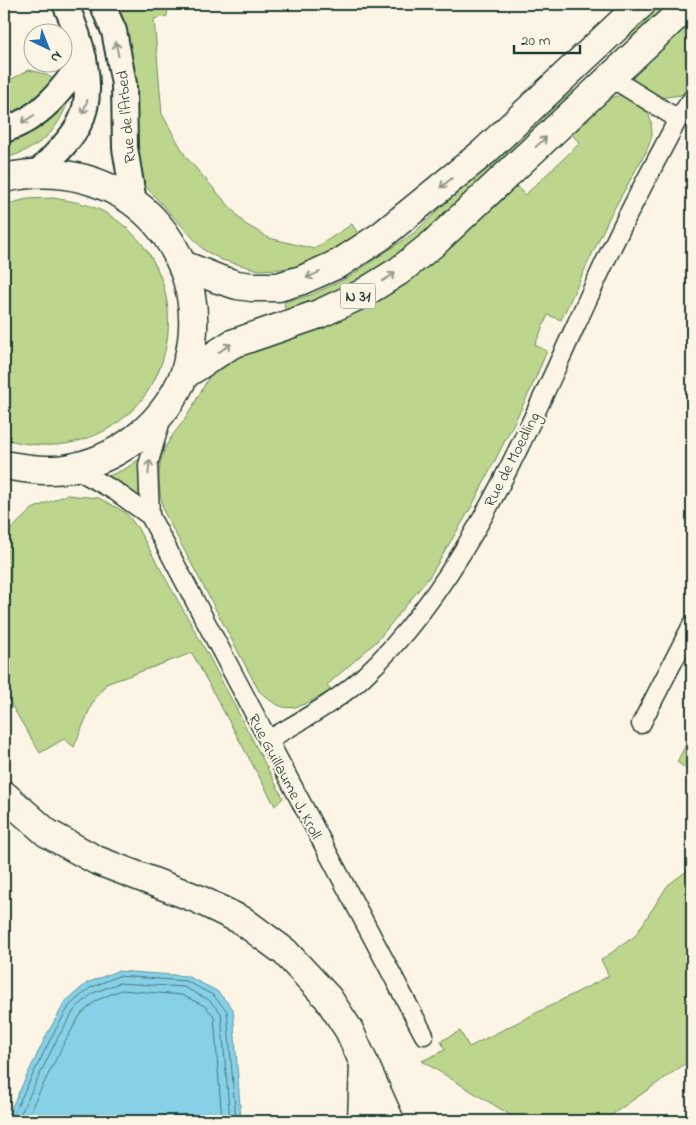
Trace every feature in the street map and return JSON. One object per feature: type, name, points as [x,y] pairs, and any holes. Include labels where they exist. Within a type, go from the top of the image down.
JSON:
[{"type":"main road","points":[[38,172],[57,153],[79,125],[88,98],[84,58],[65,4]]},
{"type":"main road","name":"Rue de l'Arbed","points":[[102,4],[114,31],[124,84],[125,148],[134,202]]},
{"type":"main road","name":"N 31","points":[[183,265],[237,285],[278,287],[302,280],[340,263],[381,236],[484,152],[641,4]]},
{"type":"main road","name":"N 31","points":[[184,375],[232,344],[319,314],[362,294],[399,270],[434,243],[689,4]]},
{"type":"main road","points":[[4,130],[17,126],[44,109],[64,87],[84,58]]},
{"type":"main road","points":[[4,178],[38,172],[72,175],[105,184],[134,202],[154,220],[171,241],[183,265],[193,301],[193,338],[184,375],[164,412],[139,438],[108,456],[74,468],[32,470],[4,465]]},
{"type":"main road","points":[[4,485],[32,470]]},
{"type":"main road","points":[[4,794],[48,834],[96,860],[198,899],[243,921],[285,952],[328,998],[349,1030],[390,1121]]},
{"type":"main road","points":[[362,1121],[364,1063]]},
{"type":"main road","points":[[364,1063],[375,1121]]},
{"type":"street","points":[[610,77],[678,119]]},
{"type":"street","name":"Rue de Moedling","points":[[268,740],[326,705],[362,677],[410,628],[443,581],[514,458],[617,236],[678,119],[692,99]]},
{"type":"street","name":"Rue Guillaume J. Kroll","points":[[164,412],[148,465],[150,516],[424,1035]]},
{"type":"street","name":"Rue Guillaume J. Kroll","points":[[74,468],[115,491],[150,516]]},
{"type":"street","points":[[641,724],[692,625]]},
{"type":"green space","points":[[109,4],[168,4],[167,16],[154,19],[162,114],[186,157],[245,224],[269,238],[314,249],[352,224],[358,234],[303,265],[281,269],[259,270],[222,260],[204,250],[146,187],[136,165]]},
{"type":"green space","points":[[654,4],[675,4],[633,39],[626,33]]},
{"type":"green space","points":[[692,15],[692,85],[681,95],[659,98],[646,107],[651,121],[652,136],[647,150],[610,216],[561,320],[548,315],[535,345],[547,351],[529,393],[472,506],[430,576],[377,641],[327,685],[331,691],[297,707],[284,707],[272,702],[259,691],[164,512],[159,476],[161,458],[171,438],[187,416],[214,369],[514,184],[525,195],[580,143],[568,131],[602,100],[634,92],[633,71]]},
{"type":"green space","points":[[25,72],[36,72],[54,79],[66,92],[69,99],[58,122],[45,138],[28,150],[4,159],[4,83]]},
{"type":"green space","points":[[566,88],[571,88],[575,93],[424,238],[356,286],[286,314],[284,302],[311,295],[349,277],[415,232]]},
{"type":"green space","points":[[53,198],[92,206],[104,212],[135,236],[156,267],[167,301],[168,337],[158,372],[140,402],[112,427],[75,442],[39,445],[4,439],[4,205],[27,199]]},
{"type":"green space","points":[[141,458],[139,471],[140,498],[122,485],[106,477],[125,469]]},
{"type":"green space","points":[[66,495],[99,498],[126,513],[137,527],[206,651],[283,798],[275,806],[192,653],[106,684],[92,704],[74,747],[64,739],[40,753],[4,693],[4,536],[32,509]]},
{"type":"green space","points":[[692,733],[692,773],[677,762]]},
{"type":"green space","points":[[692,867],[692,1059],[603,1121],[520,1121],[422,1061],[445,1050],[441,1041],[460,1031],[469,1047],[609,976],[601,960],[635,936],[668,885]]},
{"type":"water","points":[[117,971],[187,976],[217,991],[233,1009],[241,1121],[5,1121],[47,1034],[66,1001],[87,983]]}]
